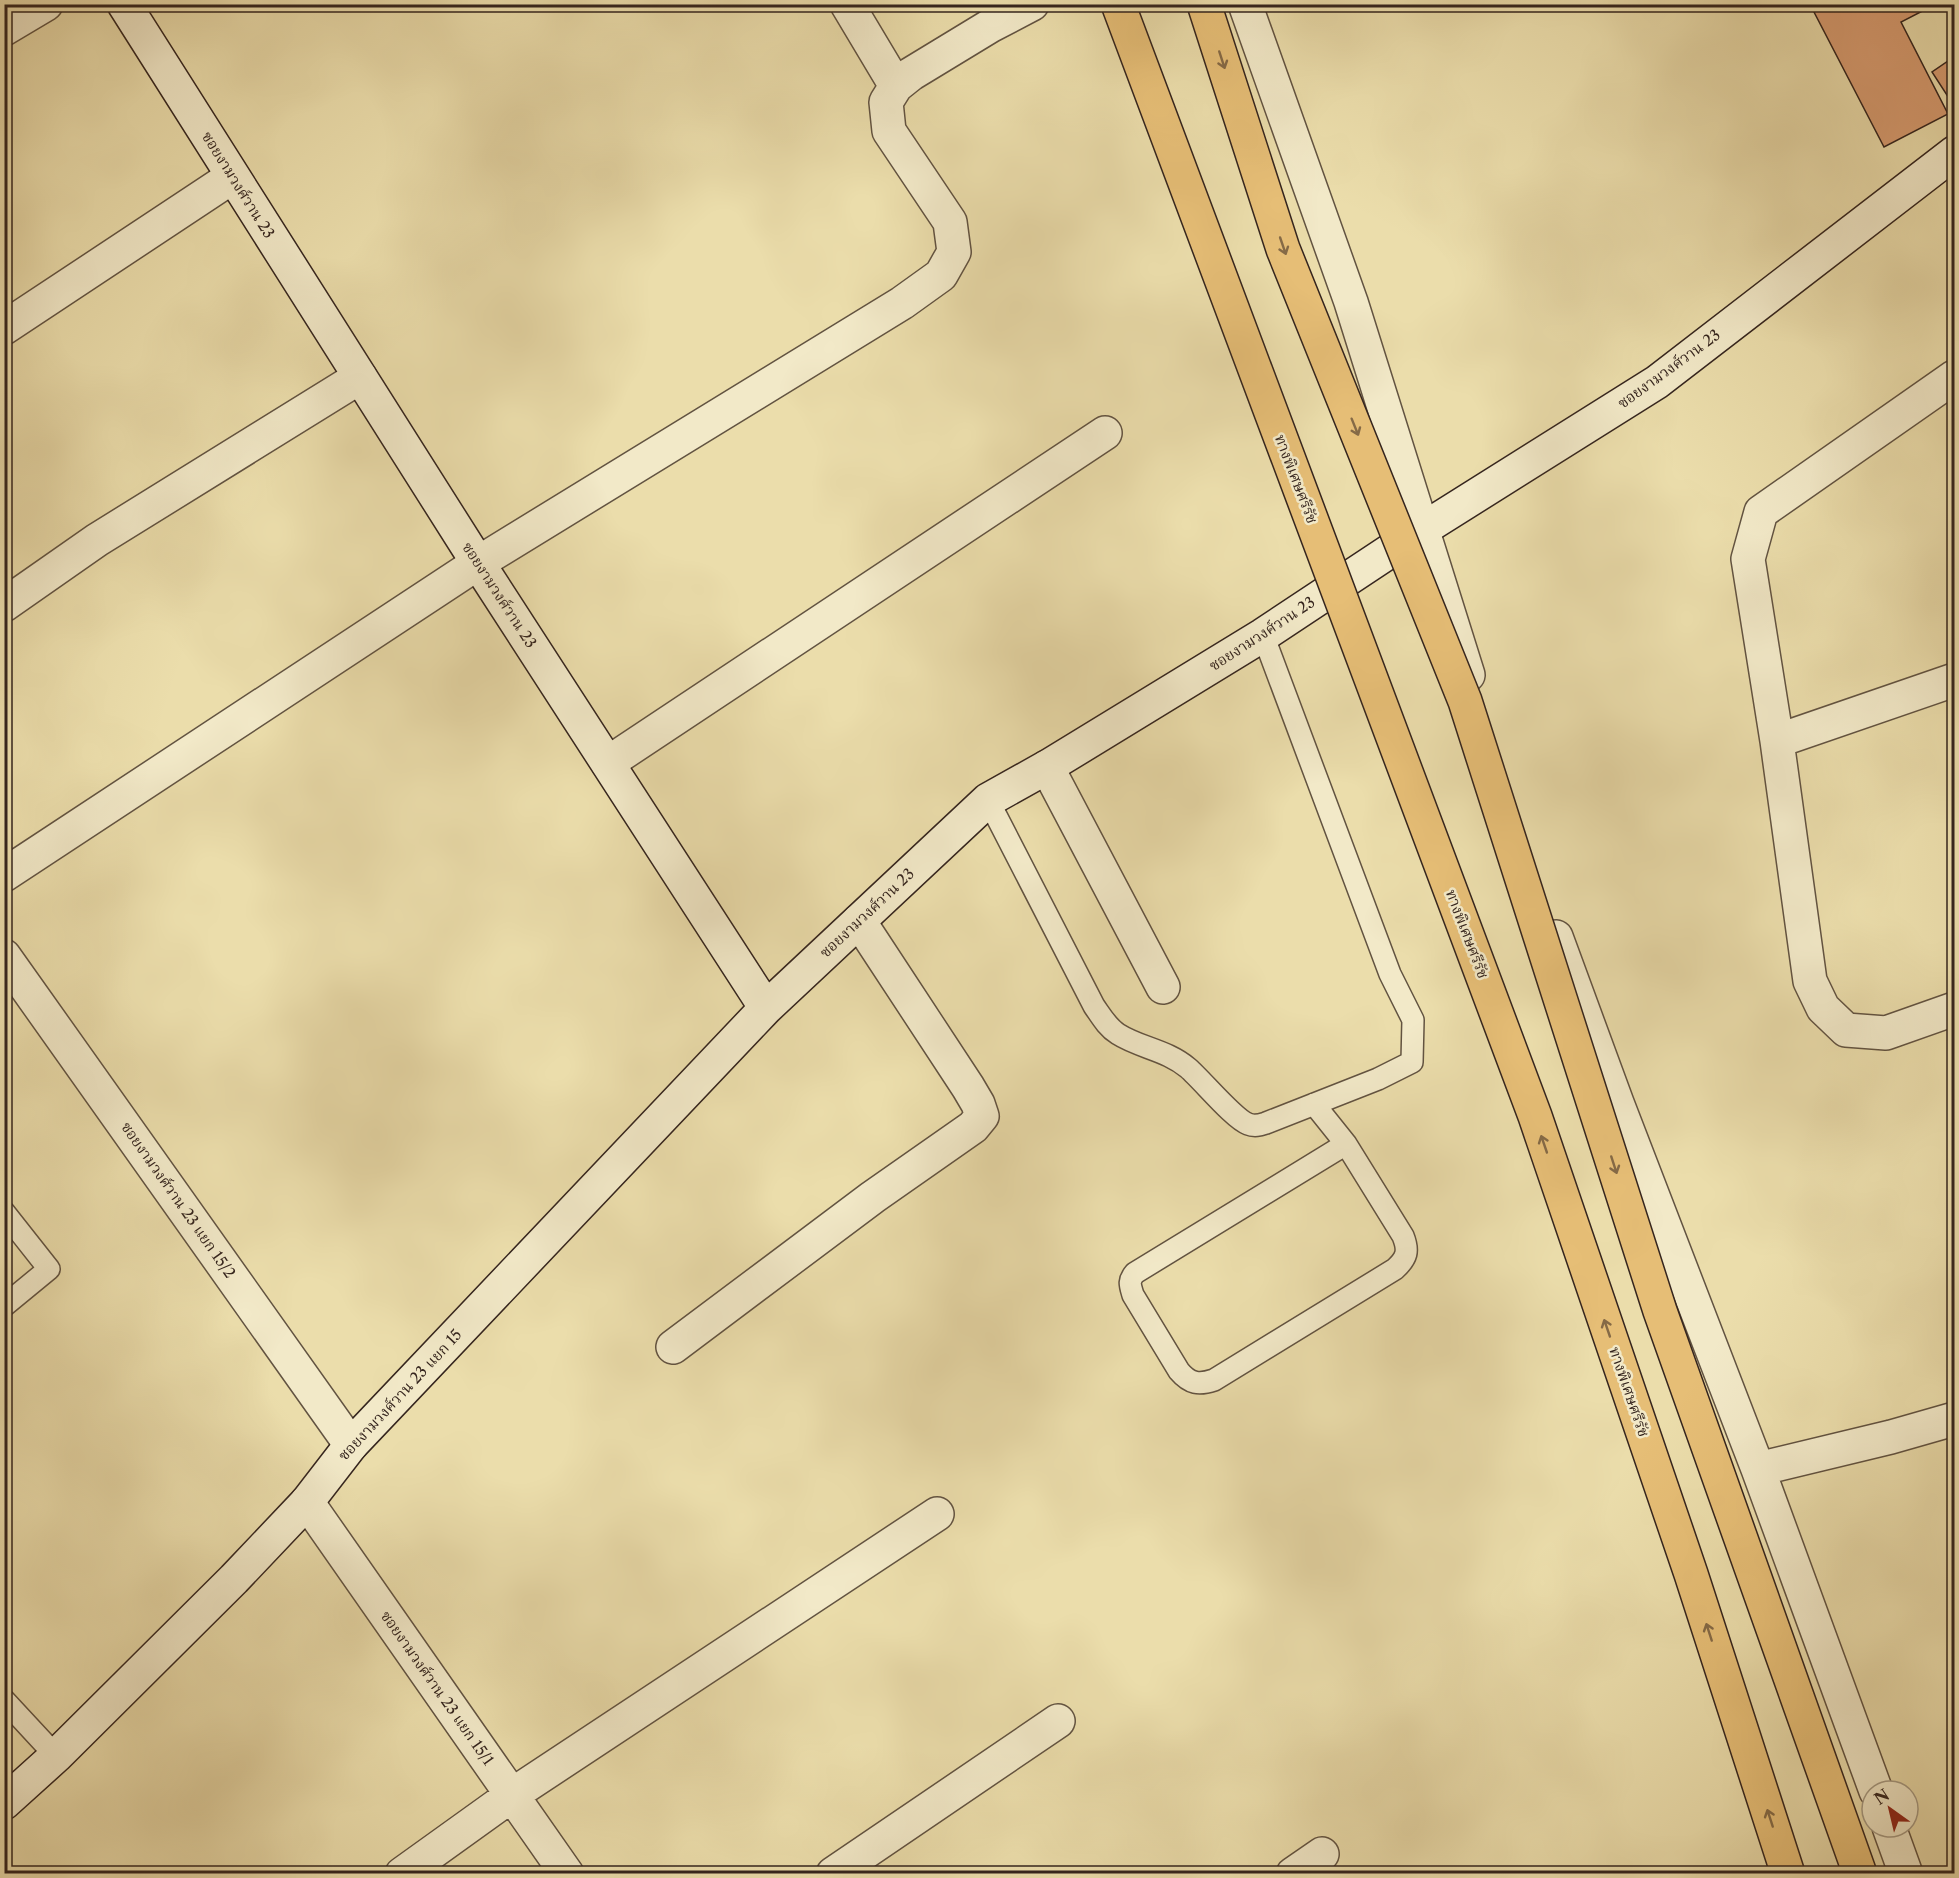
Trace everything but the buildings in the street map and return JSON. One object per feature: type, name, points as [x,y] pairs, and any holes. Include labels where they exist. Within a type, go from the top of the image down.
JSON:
[{"type":"highway","name":"ทางพิเศษศรีรัช","points":[[1119,4],[1535,1116],[1690,1574],[1788,1874]]},
{"type":"highway","points":[[1204,4],[1283,249],[1465,701],[1660,1311],[1860,1874]]},
{"type":"street","points":[[4,29],[46,4]]},
{"type":"street","name":"ซอยงามวงศ์วาน 23","points":[[124,4],[478,563],[766,1008],[988,800],[1047,767],[1263,634],[1656,382],[1954,153]]},
{"type":"street","points":[[847,4],[896,86]]},
{"type":"street","points":[[4,875],[478,563],[902,303],[941,275],[954,252],[950,222],[890,132],[886,102],[896,86],[911,74],[990,26],[1032,4]]},
{"type":"street","points":[[1245,4],[1351,302],[1424,529],[1504,791],[1617,1102],[1758,1469],[1872,1779]]},
{"type":"street","points":[[4,328],[232,177]]},
{"type":"street","points":[[4,604],[97,540],[360,377]]},
{"type":"street","points":[[1954,377],[1761,512],[1748,559],[1777,741],[1810,981],[1822,1008],[1846,1030],[1886,1033],[1954,1009]]},
{"type":"street","points":[[608,763],[1105,434]]},
{"type":"street","points":[[1777,741],[1954,680]]},
{"type":"street","points":[[1047,767],[1163,987]]},
{"type":"street","points":[[673,1347],[873,1197],[973,1127],[982,1116],[968,1087],[860,921]]},
{"type":"street","name":"ซอยงามวงศ์วาน 23 แยก 15/2","points":[[4,956],[351,1444]]},
{"type":"street","name":"ซอยงามวงศ์วาน 23 แยก 15","points":[[4,1803],[56,1756],[234,1580],[307,1502],[351,1444],[766,1008]]},
{"type":"street","points":[[1758,1469],[1891,1437],[1954,1419]]},
{"type":"street","name":"ซอยงามวงศ์วาน 23 แยก 15/1","points":[[307,1502],[567,1874]]},
{"type":"street","points":[[402,1874],[512,1795],[937,1514]]},
{"type":"street","points":[[832,1874],[1058,1721]]},
{"type":"street","points":[[1893,1839],[1906,1874]]},
{"type":"street","points":[[1293,1874],[1322,1854]]},
{"type":"lane","points":[[988,800],[1094,1006],[1105,1023],[1122,1036],[1153,1048],[1184,1064],[1247,1124],[1257,1126],[1266,1123],[1378,1079],[1412,1062],[1413,1020],[1390,974],[1263,634]]},
{"type":"lane","points":[[1314,1104],[1346,1144],[1402,1236],[1407,1246],[1407,1254],[1395,1269],[1215,1380],[1203,1384],[1187,1380],[1179,1371],[1133,1295],[1129,1284],[1131,1278],[1135,1273],[1346,1144]]},
{"type":"lane","points":[[4,1212],[49,1269],[4,1306]]},
{"type":"lane","points":[[4,1700],[56,1756]]}]
